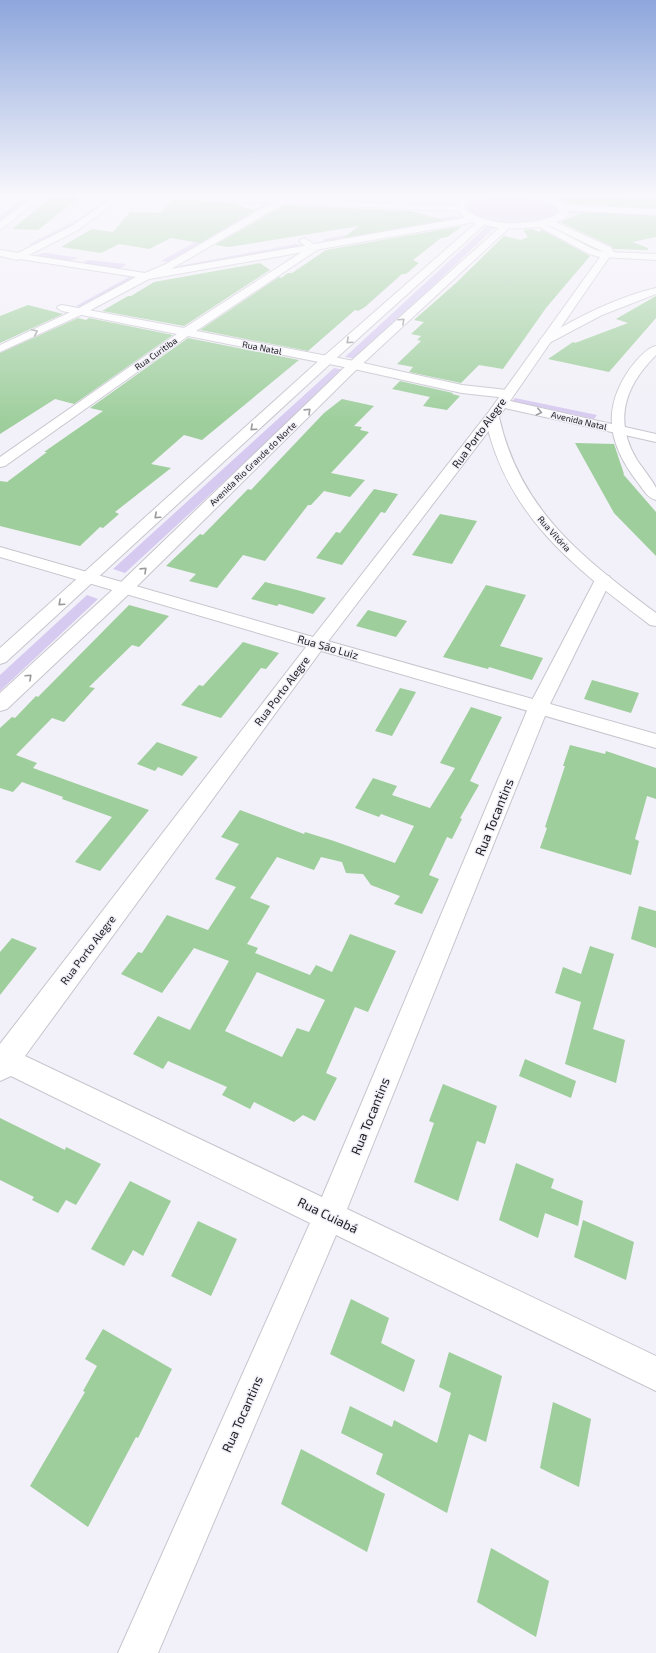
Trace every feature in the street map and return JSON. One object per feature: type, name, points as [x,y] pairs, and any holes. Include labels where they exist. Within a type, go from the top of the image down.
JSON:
[{"type":"street","points":[[119,272],[130,274],[140,272]]},
{"type":"street","points":[[0,349],[79,312],[144,272]]},
{"type":"street","name":"Rua Curitiba","points":[[0,463],[270,272]]},
{"type":"street","points":[[0,658],[422,272]]},
{"type":"street","name":"Avenida Rio Grande do Norte","points":[[0,704],[125,588],[354,366],[456,272]]},
{"type":"street","name":"Rua Porto Alegre","points":[[2,1061],[317,644],[492,417],[594,272]]},
{"type":"street","name":"Rua Natal","points":[[130,274],[59,310],[79,312],[327,360],[504,399]]},
{"type":"street","points":[[545,341],[595,312],[653,293]]},
{"type":"street","points":[[656,349],[645,358],[628,379],[622,390],[617,424],[630,459],[639,475],[656,496]]},
{"type":"street","name":"Avenida Natal","points":[[504,399],[617,424],[656,438]]},
{"type":"street","name":"Rua Vitória","points":[[492,417],[504,459],[515,482],[530,506],[550,531],[603,580],[656,621]]},
{"type":"street","name":"Avenida Natal","points":[[617,424],[656,427]]},
{"type":"street","name":"Rua São Luiz","points":[[0,552],[317,644],[539,706],[656,741]]},
{"type":"street","name":"Rua Tocantins","points":[[138,1653],[329,1216],[539,706],[603,580]]},
{"type":"street","name":"Rua Cuiabá","points":[[2,1061],[329,1216],[656,1374]]},
{"type":"shaded area","points":[[437,272],[448,272],[356,359],[345,357]]},
{"type":"shaded area","points":[[129,277],[135,278],[82,308],[76,306]]},
{"type":"shaded area","points":[[334,368],[345,370],[125,573],[113,569]]},
{"type":"shaded area","points":[[515,398],[597,415],[594,419],[512,401]]},
{"type":"shaded area","points":[[87,595],[98,599],[0,691],[0,675]]},
{"type":"building","points":[[209,272],[267,272],[184,326],[102,311],[154,282]]},
{"type":"building","points":[[408,272],[402,274],[365,307],[358,311],[355,310],[308,351],[200,330],[279,277],[281,278],[288,273]]},
{"type":"building","points":[[467,272],[576,272],[546,308],[503,369],[479,365],[461,383],[409,372],[413,367],[397,364],[421,341],[417,340],[421,336],[411,334],[424,322],[414,320]]},
{"type":"building","points":[[656,296],[656,318],[609,372],[548,359],[573,342],[575,343],[628,323],[616,319]]},
{"type":"building","points":[[28,305],[63,314],[0,343],[0,316]]},
{"type":"building","points":[[78,318],[86,320],[89,318],[173,335],[74,404],[55,399],[0,434],[0,353]]},
{"type":"building","points":[[188,338],[299,360],[202,440],[184,435],[151,464],[171,468],[115,512],[119,514],[103,528],[100,527],[80,546],[0,526],[0,481],[7,482],[47,452],[44,452],[103,411],[90,408]]},
{"type":"building","points":[[400,381],[453,393],[452,394],[460,396],[447,410],[423,406],[430,397],[392,389]]},
{"type":"building","points":[[342,399],[374,406],[354,426],[362,427],[360,430],[369,432],[331,473],[365,480],[350,497],[324,491],[311,505],[308,505],[265,561],[243,555],[217,588],[189,581],[196,574],[166,566],[200,534],[203,535],[248,489],[251,490],[324,413]]},
{"type":"building","points":[[575,443],[614,444],[623,474],[656,512],[656,556],[614,513]]},
{"type":"building","points":[[374,489],[398,494],[385,513],[381,512],[342,565],[316,558],[336,532],[340,533]]},
{"type":"building","points":[[440,514],[477,521],[452,564],[412,555]]},
{"type":"building","points":[[265,582],[326,598],[313,614],[279,604],[277,606],[251,599]]},
{"type":"building","points":[[486,585],[526,595],[500,646],[543,658],[532,680],[489,667],[488,669],[443,657]]},
{"type":"building","points":[[129,605],[169,616],[139,647],[132,645],[89,687],[95,688],[64,722],[52,718],[16,755],[37,763],[33,768],[149,810],[100,871],[75,862],[112,817],[62,799],[63,797],[22,782],[13,792],[0,788],[0,728],[12,717],[15,718],[36,696],[38,697]]},
{"type":"building","points":[[368,610],[407,621],[396,637],[356,626]]},
{"type":"building","points":[[243,642],[279,653],[266,669],[261,668],[221,718],[181,705],[199,685],[203,686]]},
{"type":"building","points":[[592,680],[639,693],[631,713],[584,699]]},
{"type":"building","points":[[400,688],[416,692],[392,736],[375,731]]},
{"type":"building","points":[[471,707],[502,717],[470,781],[479,785],[460,818],[462,819],[452,839],[447,837],[429,875],[439,879],[422,914],[394,904],[400,896],[371,885],[363,874],[346,873],[342,862],[321,857],[314,870],[277,857],[250,898],[270,906],[247,944],[258,948],[255,953],[310,975],[316,965],[332,972],[350,934],[396,951],[368,1012],[355,1007],[326,1073],[337,1078],[315,1121],[303,1115],[294,1122],[254,1102],[250,1109],[222,1095],[227,1087],[168,1061],[163,1069],[133,1054],[158,1016],[190,1030],[229,961],[194,948],[162,993],[121,974],[138,952],[142,953],[167,915],[208,930],[236,887],[215,879],[239,844],[221,837],[240,810],[304,834],[305,832],[334,841],[395,863],[414,826],[381,814],[379,817],[355,808],[373,778],[397,786],[392,795],[430,808],[455,768],[440,763]],"holes":[[[257,972],[325,1000],[309,1032],[297,1028],[282,1057],[225,1031]]]},
{"type":"building","points":[[157,742],[198,757],[182,776],[158,767],[155,771],[137,764]]},
{"type":"building","points":[[570,745],[605,754],[606,751],[656,768],[656,799],[647,796],[635,839],[639,841],[631,875],[540,848]]},
{"type":"building","points":[[639,906],[656,911],[656,948],[631,939]]},
{"type":"building","points":[[12,938],[37,948],[0,995],[0,952]]},
{"type":"building","points":[[590,946],[614,954],[593,1029],[625,1040],[616,1083],[565,1064],[581,1002],[555,993],[563,967],[581,974]]},
{"type":"building","points":[[525,1059],[576,1081],[571,1098],[519,1076]]},
{"type":"building","points":[[443,1084],[497,1106],[485,1144],[477,1141],[458,1201],[414,1182],[434,1123],[429,1121]]},
{"type":"building","points":[[0,1118],[65,1150],[66,1147],[101,1164],[76,1205],[66,1200],[58,1213],[32,1200],[34,1197],[0,1180]]},
{"type":"building","points":[[516,1163],[554,1179],[551,1188],[583,1201],[578,1226],[545,1213],[538,1238],[499,1220]]},
{"type":"building","points":[[130,1181],[171,1201],[143,1256],[133,1250],[124,1266],[91,1249]]},
{"type":"building","points":[[583,1220],[634,1242],[626,1280],[574,1257]]},
{"type":"building","points":[[198,1221],[237,1239],[211,1296],[171,1276]]},
{"type":"building","points":[[351,1299],[389,1318],[381,1343],[415,1360],[404,1392],[330,1354]]},
{"type":"building","points":[[103,1329],[172,1369],[138,1438],[136,1437],[88,1527],[30,1486],[85,1392],[83,1391],[97,1366],[85,1359]]},
{"type":"building","points":[[449,1352],[502,1376],[486,1442],[469,1434],[447,1513],[376,1474],[383,1454],[341,1433],[350,1406],[392,1427],[394,1420],[437,1443],[451,1393],[439,1387]]},
{"type":"building","points":[[553,1402],[591,1419],[579,1487],[540,1468]]},
{"type":"building","points":[[301,1449],[385,1494],[367,1552],[281,1504]]},
{"type":"building","points":[[491,1548],[549,1581],[536,1637],[477,1602]]}]
